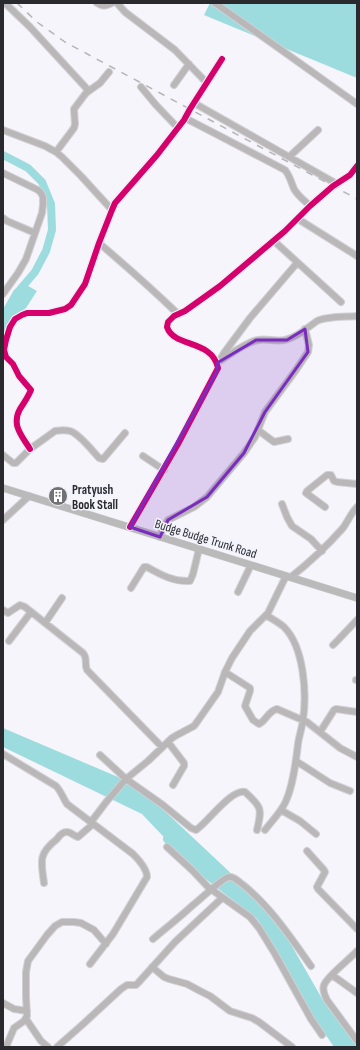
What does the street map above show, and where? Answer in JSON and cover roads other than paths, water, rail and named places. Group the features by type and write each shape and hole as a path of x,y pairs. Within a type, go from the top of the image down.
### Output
{"main road":[{"name":"Budge Budge Trunk Road","path":"3,488 357,598"}],"street":[{"path":"5,3 30,26 88,90"},
{"path":"97,3 103,6 112,3"},
{"path":"117,3 125,12 175,50 206,82"},
{"path":"215,3 357,104"},
{"path":"30,449 19,432 16,425 16,418 31,390 19,376 13,364 6,357 4,350 10,327 15,319 27,313 49,313 68,308 71,305 85,284 99,243 116,203 148,167 178,128 222,59"},
{"path":"174,85 189,64"},
{"path":"56,152 74,128 74,109 81,98 88,90 100,83 109,72"},
{"path":"141,87 178,128"},
{"path":"194,103 337,184"},
{"path":"185,118 285,170 289,175 297,194 310,206"},
{"path":"3,130 44,146 62,156 112,210"},
{"path":"289,157 318,130"},
{"path":"218,362 204,349 175,337 168,330 167,324 178,314 220,286 274,241 310,206 350,175 357,166"},
{"path":"3,173 38,190 43,197 44,205 26,259 3,294"},
{"path":"350,175 357,178"},
{"path":"3,218 35,233"},
{"path":"298,218 357,256"},
{"path":"274,241 341,302"},
{"path":"99,243 142,280 178,314"},
{"path":"130,527 164,470 217,371 218,362 250,318 297,263"},
{"path":"218,362 256,340 287,340 318,320 325,318 357,316"},
{"path":"160,537 168,520 194,507 207,497 244,453 253,440 265,412 308,352 309,344 305,329"},
{"path":"3,455 13,463 16,463 30,449 55,431 68,430 74,432 99,458 104,459 125,433"},
{"path":"258,430 274,442 288,439"},
{"path":"143,456 164,470"},
{"path":"325,508 306,494 307,491 327,475 331,475 334,481 337,482 357,484"},
{"path":"3,520 29,496"},
{"path":"282,504 292,526 311,539 322,551"},
{"path":"44,883 41,861 47,848 64,832 68,832 78,837 92,823 110,797 125,780 168,742 177,735 194,726 218,692 232,658 250,631 269,611 289,577 322,551 347,523 352,513 357,508"},
{"path":"131,588 144,567 147,567 169,579 190,581 199,549"},
{"path":"238,592 250,565"},
{"path":"45,623 62,598"},
{"path":"3,610 8,613 20,605 25,607 85,656 87,670 162,748"},
{"path":"9,641 31,612"},
{"path":"266,615 287,631 299,655 303,670 304,703 303,720 289,793 284,805 266,830"},
{"path":"332,644 338,640 357,620"},
{"path":"225,672 250,688 245,706 253,720 259,724 263,722 271,712 277,709 307,722 340,748 357,757"},
{"path":"320,732 334,710 357,712"},
{"path":"168,742 184,763 184,766 173,785"},
{"path":"3,754 56,786 67,804 133,854 148,874 125,915 106,944 90,964"},
{"path":"100,756 125,780 162,805 191,828 196,830 201,827 222,804 237,793 245,792 260,808 261,812 257,830"},
{"path":"296,761 330,783 350,791"},
{"path":"280,810 300,821 316,834"},
{"path":"166,847 222,898 250,917 259,928 275,954 311,1019 322,1035"},
{"path":"307,851 325,872 318,889 357,928"},
{"path":"153,939 212,889 228,878 232,877 250,891 264,905 311,966"},
{"path":"57,1047 121,989 127,986 136,985 175,942 222,898"},
{"path":"6,1047 14,1028 26,1018 26,972 28,961 55,926 62,922 81,923 94,930 106,944"},
{"path":"357,951 332,975 324,985 325,996 357,1041"},
{"path":"152,967 164,977 187,984 210,996 230,1011 256,1020 292,1047"},
{"path":"332,975 357,993"},
{"path":"3,1003 14,1009 27,1011"},
{"path":"26,1018 41,1041 48,1047"}],"water":[{"path":"210,3 357,3 357,78 204,15"},
{"path":"23,285 37,291 26,308 14,317 3,335 3,309 14,290"},
{"path":"3,728 125,780 155,802 274,915 324,1002 357,1047 334,1047 304,1003 257,919 198,873 142,814 3,747"}],"waterway":[{"path":"3,155 28,168 42,182 51,204 52,230 46,251 35,272 17,293"},
{"path":"167,839 184,861"}],"railway":[{"path":"17,3 37,22 65,42 357,199"}],"place":[{"name":"Pratyush Book Stall","path":"58,496"}]}
